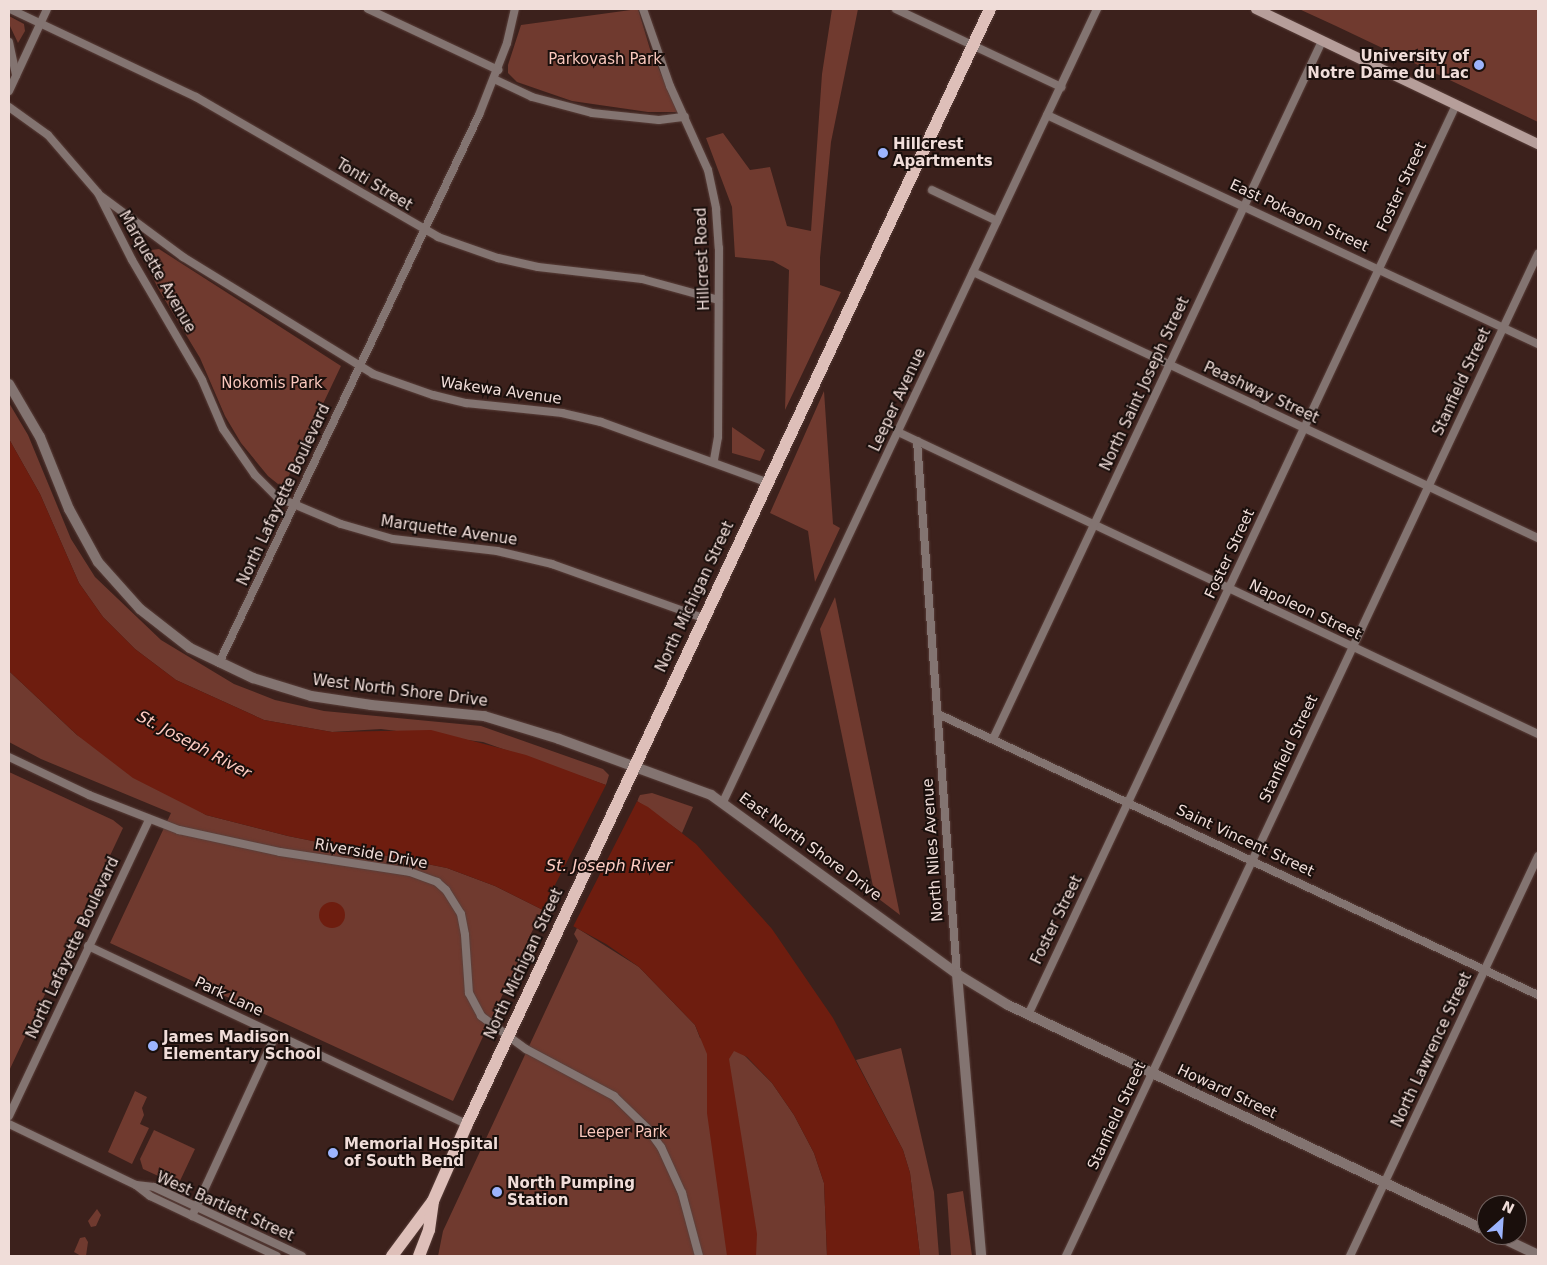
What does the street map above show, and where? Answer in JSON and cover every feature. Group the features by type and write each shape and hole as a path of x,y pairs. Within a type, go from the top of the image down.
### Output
{"main road":[{"name":"North Michigan Street","path":"392,1256 433,1201 467,1124 766,482 990,9"},
{"path":"1256,9 1538,144"},
{"name":"North Michigan Street","path":"419,1256 429,1230 433,1201"}],"street":[{"path":"10,9 40,24"},
{"path":"9,91 47,9"},
{"path":"368,9 498,70"},
{"name":"North Lafayette Boulevard","path":"219,663 494,79 515,9"},
{"name":"Hillcrest Road","path":"643,9 667,78 708,170 716,209 718,437 714,460"},
{"path":"896,9 1061,87"},
{"name":"Leeper Avenue","path":"723,802 1097,9"},
{"name":"Tonti Street","path":"40,24 196,98 424,230 498,258 538,267 642,279 718,300"},
{"name":"North Saint Joseph Street","path":"993,739 1243,205 1322,41"},
{"path":"9,42 16,74"},
{"path":"494,79 532,97 592,113 659,120 685,117"},
{"name":"Foster Street","path":"1028,1015 1456,105"},
{"name":"Marquette Avenue","path":"9,107 48,136 98,193 132,260 195,366 238,454 277,496 294,506 341,524 393,539 497,551 552,564 703,618"},
{"name":"East Pokagon Street","path":"1047,115 1379,268 1538,344"},
{"path":"932,190 997,221"},
{"name":"Wakewa Avenue","path":"98,193 183,257 360,367 400,384 458,401 601,422 714,460 766,482"},
{"name":"Stanfield Street","path":"1066,1256 1538,254"},
{"name":"Peashway Street","path":"973,272 1538,538"},
{"name":"West North Shore Drive","path":"9,384 40,437 69,509 98,562 120,590 165,632 219,663 286,689 339,701 484,716 634,766"},
{"name":"Napoleon Street","path":"898,432 1538,734"},
{"name":"North Niles Avenue","path":"917,441 958,974 984,1255"},
{"name":"Saint Vincent Street","path":"938,714 1538,995"},
{"name":"Riverside Drive","path":"9,757 149,820 219,840 410,872 437,882 446,890 460,914 466,935 467,983 473,1005 481,1016 508,1036 614,1096 647,1128 660,1146 682,1194 699,1256"},
{"name":"East North Shore Drive","path":"634,766 723,802 958,974"},
{"name":"North Lafayette Boulevard","path":"9,1116 149,820"},
{"name":"North Lawrence Street","path":"1350,1256 1538,856"},
{"name":"Park Lane","path":"88,946 467,1124"},
{"name":"Howard Street","path":"958,974 1028,1015 1477,1226"},
{"path":"192,1216 276,1034"},
{"name":"West Bartlett Street","path":"9,1124 136,1185 150,1196 277,1256"},
{"name":"West Bartlett Street","path":"136,1185 154,1187 302,1256"},
{"path":"1517,1245 1538,1255"}],"green space":[{"name":"Parkovash Park","path":"638,9 650,49 678,112 648,112 572,101 517,82 508,73 508,65 521,25"},
{"path":"832,9 858,9 831,142 820,258 820,285 841,292 785,410 789,270 773,261 735,257 732,207 706,138 723,133 750,170 770,167 787,226 811,231 822,74"},
{"name":"University of Notre Dame du Lac","path":"1299,9 1538,9 1538,122 1336,26"},
{"path":"9,16 24,24 25,31 18,43 9,24"},
{"name":"Nokomis Park","path":"159,249 341,366 283,488 268,476 241,443 225,416 200,358 159,290 144,260 151,250"},
{"path":"824,391 833,524 840,528 815,582 808,531 770,513"},
{"path":"9,403 28,435 71,539 95,577 161,640 234,684 275,700 324,711 481,726 603,769 609,775 606,785 483,742 381,729 332,732 264,720 176,680 135,649 103,617 79,583 40,494 9,439"},
{"path":"732,427 765,450 760,461 732,453"},
{"path":"835,597 900,915 875,896 820,629"},
{"path":"9,671 77,735 206,815 288,836 447,868 495,886 547,912 543,920 536,923 453,1101 110,943 171,813 41,759 9,742"},
{"path":"9,772 113,820 123,828 9,1071"},
{"path":"652,793 693,807 682,833 637,801 640,795"},
{"name":"Leeper Park","path":"577,928 639,967 695,1025 700,1038 740,1051 772,1083 794,1115 814,1153 824,1183 827,1256 438,1256 443,1231 578,941 574,934"},
{"path":"901,1048 934,1192 939,1256 920,1256 910,1173 903,1150 856,1060"},
{"path":"135,1091 147,1097 142,1108 144,1115 140,1124 149,1128 132,1164 108,1152"},
{"path":"154,1130 195,1149 178,1185 143,1169 140,1159"},
{"path":"963,1191 972,1256 951,1256 947,1194"},
{"path":"97,1209 101,1215 96,1226 91,1227 88,1221"},
{"path":"85,1237 88,1242 86,1256 81,1256 74,1252 80,1238"}],"water":[{"name":"St. Joseph River","path":"9,439 40,494 79,583 103,617 135,649 176,680 264,720 332,732 431,730 526,755 606,785 648,807 696,844 772,929 833,1018 903,1150 910,1173 920,1256 827,1256 824,1183 814,1153 794,1115 772,1083 747,1057 734,1051 729,1059 757,1234 756,1256 727,1256 707,1113 707,1054 695,1025 639,967 606,944 547,912 495,886 447,868 288,836 206,815 133,778 77,735 9,671"},
{"path":"332,902 341,906 345,915 341,924 332,928 323,924 319,915 323,906"}],"pier":[{"path":"607,783 638,799 572,929 541,913"}],"place":[{"name":"University of Notre Dame du Lac","path":"1479,65"},
{"name":"Hillcrest Apartments","path":"883,153"},
{"name":"James Madison Elementary School","path":"153,1046"},
{"name":"Memorial Hospital of South Bend","path":"333,1153"},
{"name":"North Pumping Station","path":"497,1192"}]}
